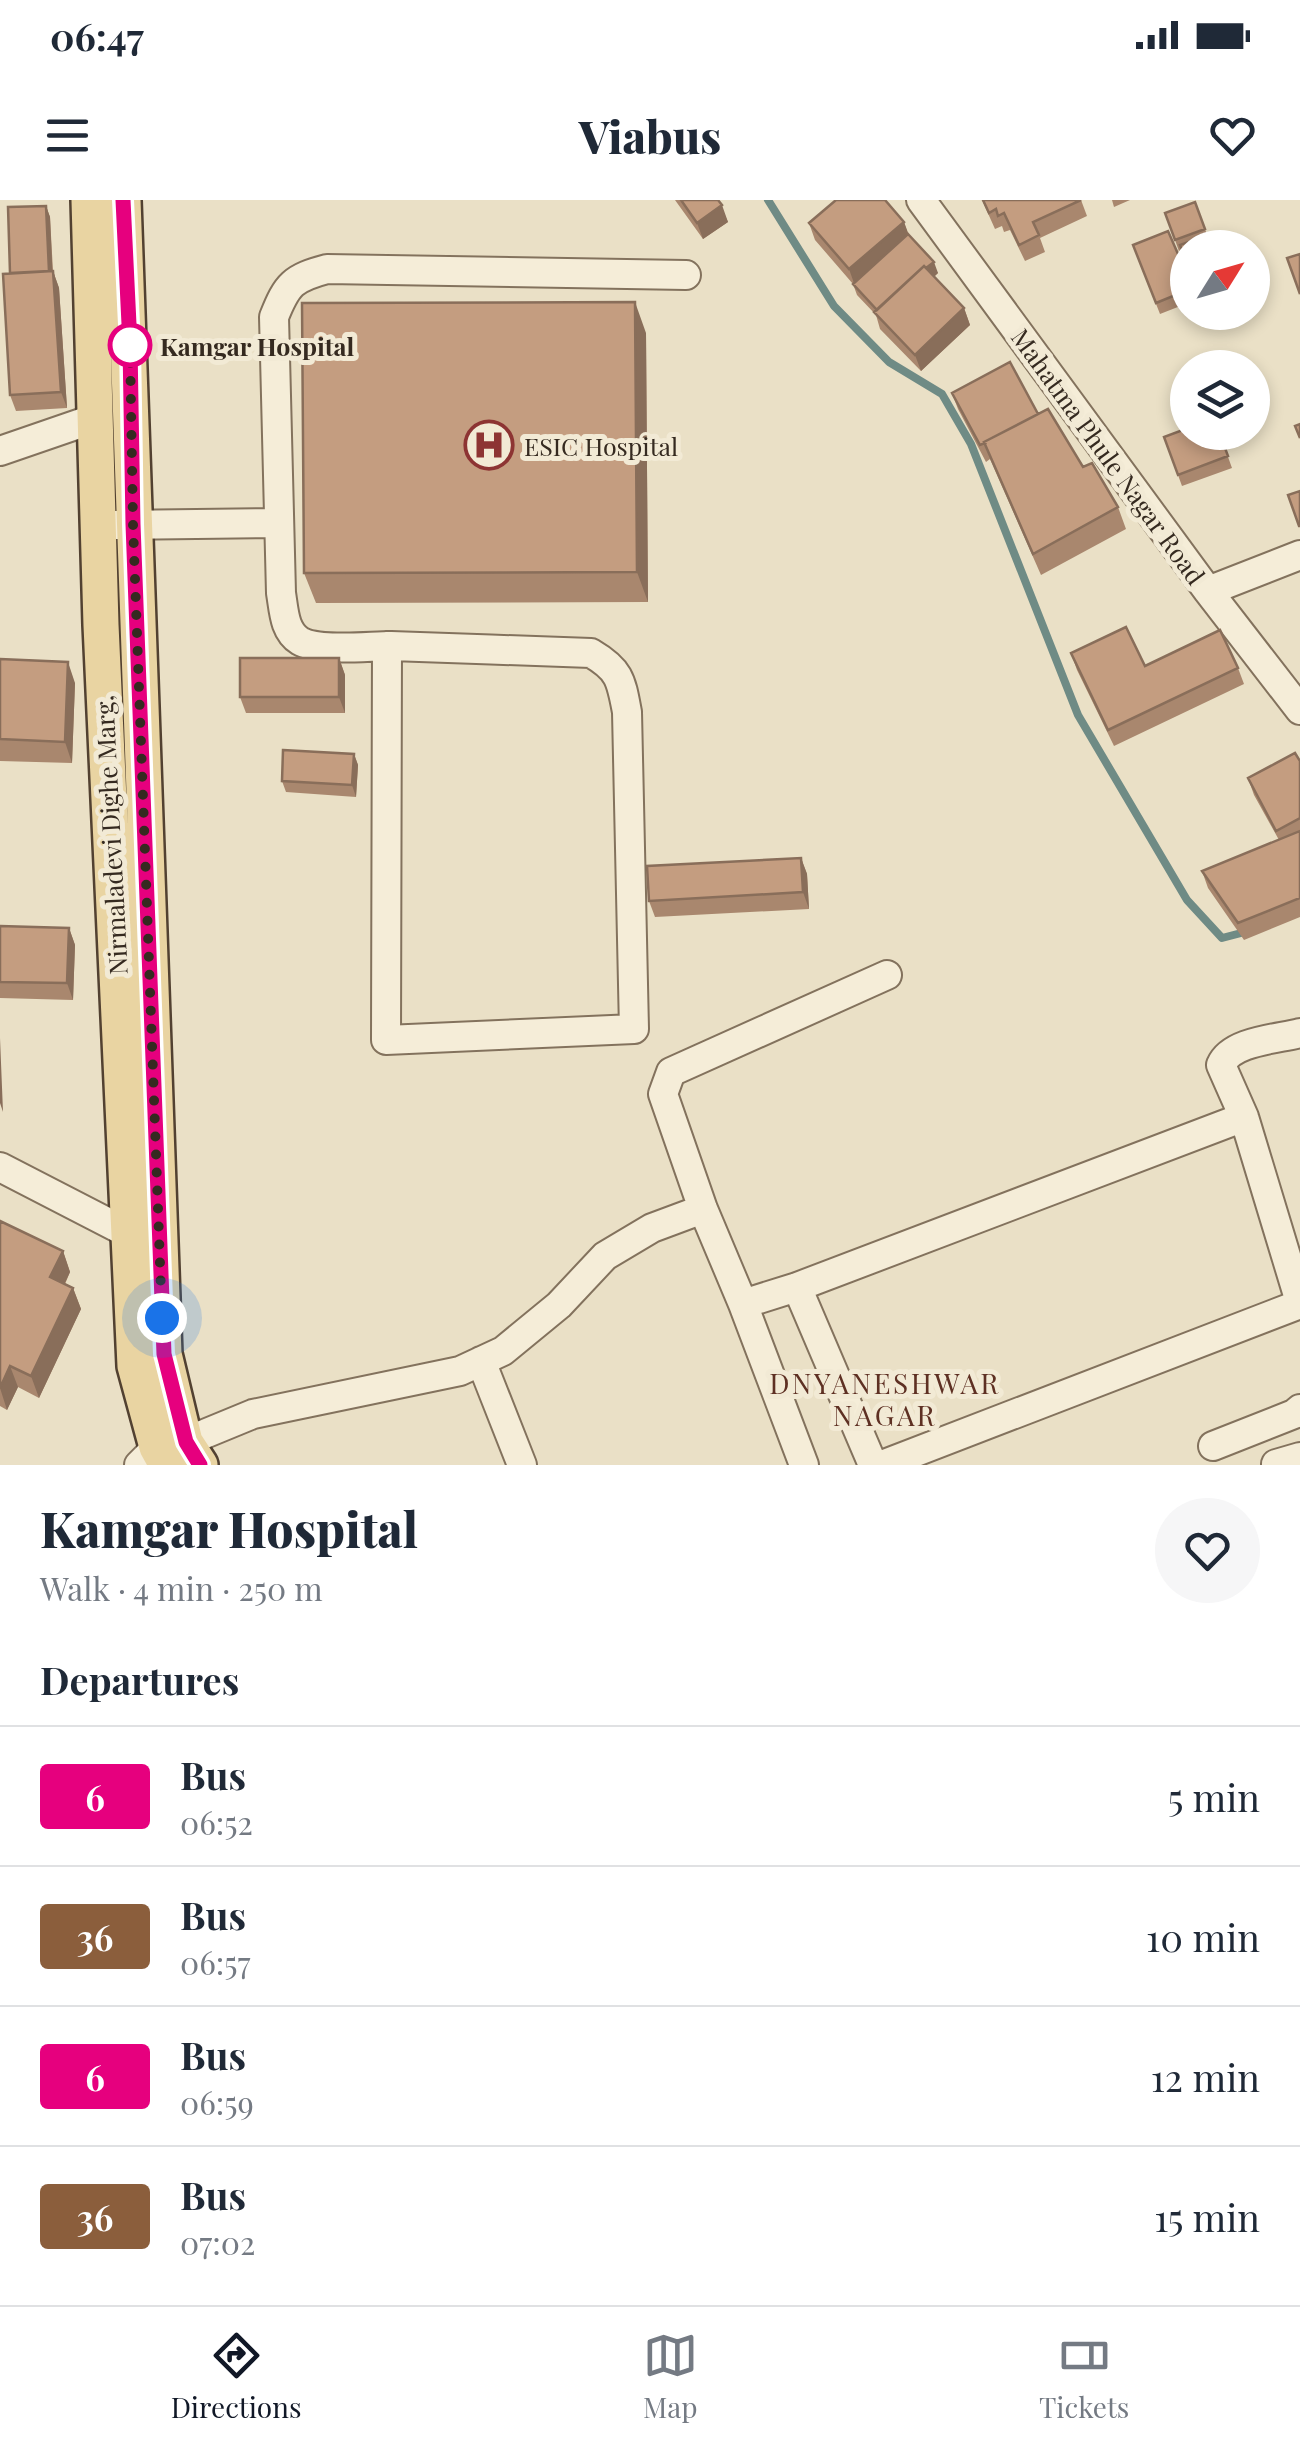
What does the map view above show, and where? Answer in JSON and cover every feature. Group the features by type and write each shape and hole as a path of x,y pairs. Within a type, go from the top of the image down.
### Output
{"main road":[{"name":"Nirmaladevi Dighe Marg,","path":"90,200 97,526 135,1366 170,1457"},
{"name":"Nirmaladevi Dighe Marg,","path":"123,200 170,1457"}],"street":[{"name":"Mahatma Phule Nagar Road","path":"921,200 1300,710"},
{"path":"388,646 386,1040 634,1029 627,712 622,683 612,666 591,653 388,646 306,644 291,634 284,617 282,593 274,317 284,290 302,276 327,269 686,276"},
{"path":"0,451 94,418"},
{"path":"97,526 279,522"},
{"path":"1208,591 1300,555"},
{"path":"804,1465 703,1209 663,1094 671,1072 887,975"},
{"path":"882,1465 1300,1303 1244,1116 1221,1065 1224,1057 1238,1049 1300,1033"},
{"path":"743,1304 797,1287 1244,1116"},
{"path":"0,1168 128,1233"},
{"path":"170,1457 253,1414 460,1372 502,1351 559,1304 605,1256 652,1228 703,1209"},
{"path":"797,1287 873,1465"},
{"path":"481,1361 522,1465"},
{"path":"1213,1446 1300,1409"},
{"path":"1276,1464 1300,1457"}],"building":[{"path":"681,200 718,200 722,205 697,223"},
{"path":"836,200 885,200 904,222 849,269 809,223"},
{"path":"983,200 1081,200 1033,222 1039,235 1019,245 1004,213 998,216 996,209 989,213"},
{"path":"1195,202 1205,229 1171,230 1165,213"},
{"path":"46,206 49,271 10,273 8,207"},
{"path":"1168,231 1170,297 1156,303 1133,245"},
{"path":"908,234 934,262 924,266 877,310 853,284"},
{"path":"1300,254 1300,294 1287,258"},
{"path":"924,266 964,308 915,355 874,312"},
{"path":"53,271 61,392 10,395 3,274"},
{"name":"ESIC Hospital","path":"635,302 637,572 304,573 302,303"},
{"path":"1010,362 1038,414 980,445 952,393"},
{"path":"1048,409 1083,467 1092,463 1118,507 1033,554 984,442"},
{"path":"1170,435 1170,450 1226,450 1228,456 1178,475 1164,437"},
{"path":"1300,491 1300,526 1299,526 1288,495"},
{"path":"1126,627 1145,666 1220,630 1238,668 1108,730 1071,653"},
{"path":"240,658 339,658 339,697 240,697"},
{"path":"0,659 68,662 65,742 0,739"},
{"path":"283,750 354,754 352,785 282,781"},
{"path":"1295,753 1300,761 1300,818 1276,831 1248,778"},
{"path":"1300,831 1300,898 1238,923 1202,871"},
{"path":"801,858 803,892 649,901 647,866"},
{"path":"0,926 69,928 67,983 0,982"},
{"path":"0,1221 63,1251 50,1277 73,1288 31,1376 10,1366 0,1388"}],"waterway":[{"path":"768,200 834,306 889,362 942,394 971,444 1078,715 1187,900 1222,938 1245,932"}],"bus line":[{"name":"6","path":"123,200 164,1354 186,1442 200,1465"}],"place":[{"name":"Kamgar Hospital","path":"130,345"},
{"name":"ESIC Hospital","path":"489,445"}],"district":[{"name":"DNYANESHWAR NAGAR","path":"885,1398"}],"route":[{"path":"130,345 162,1318"}]}
